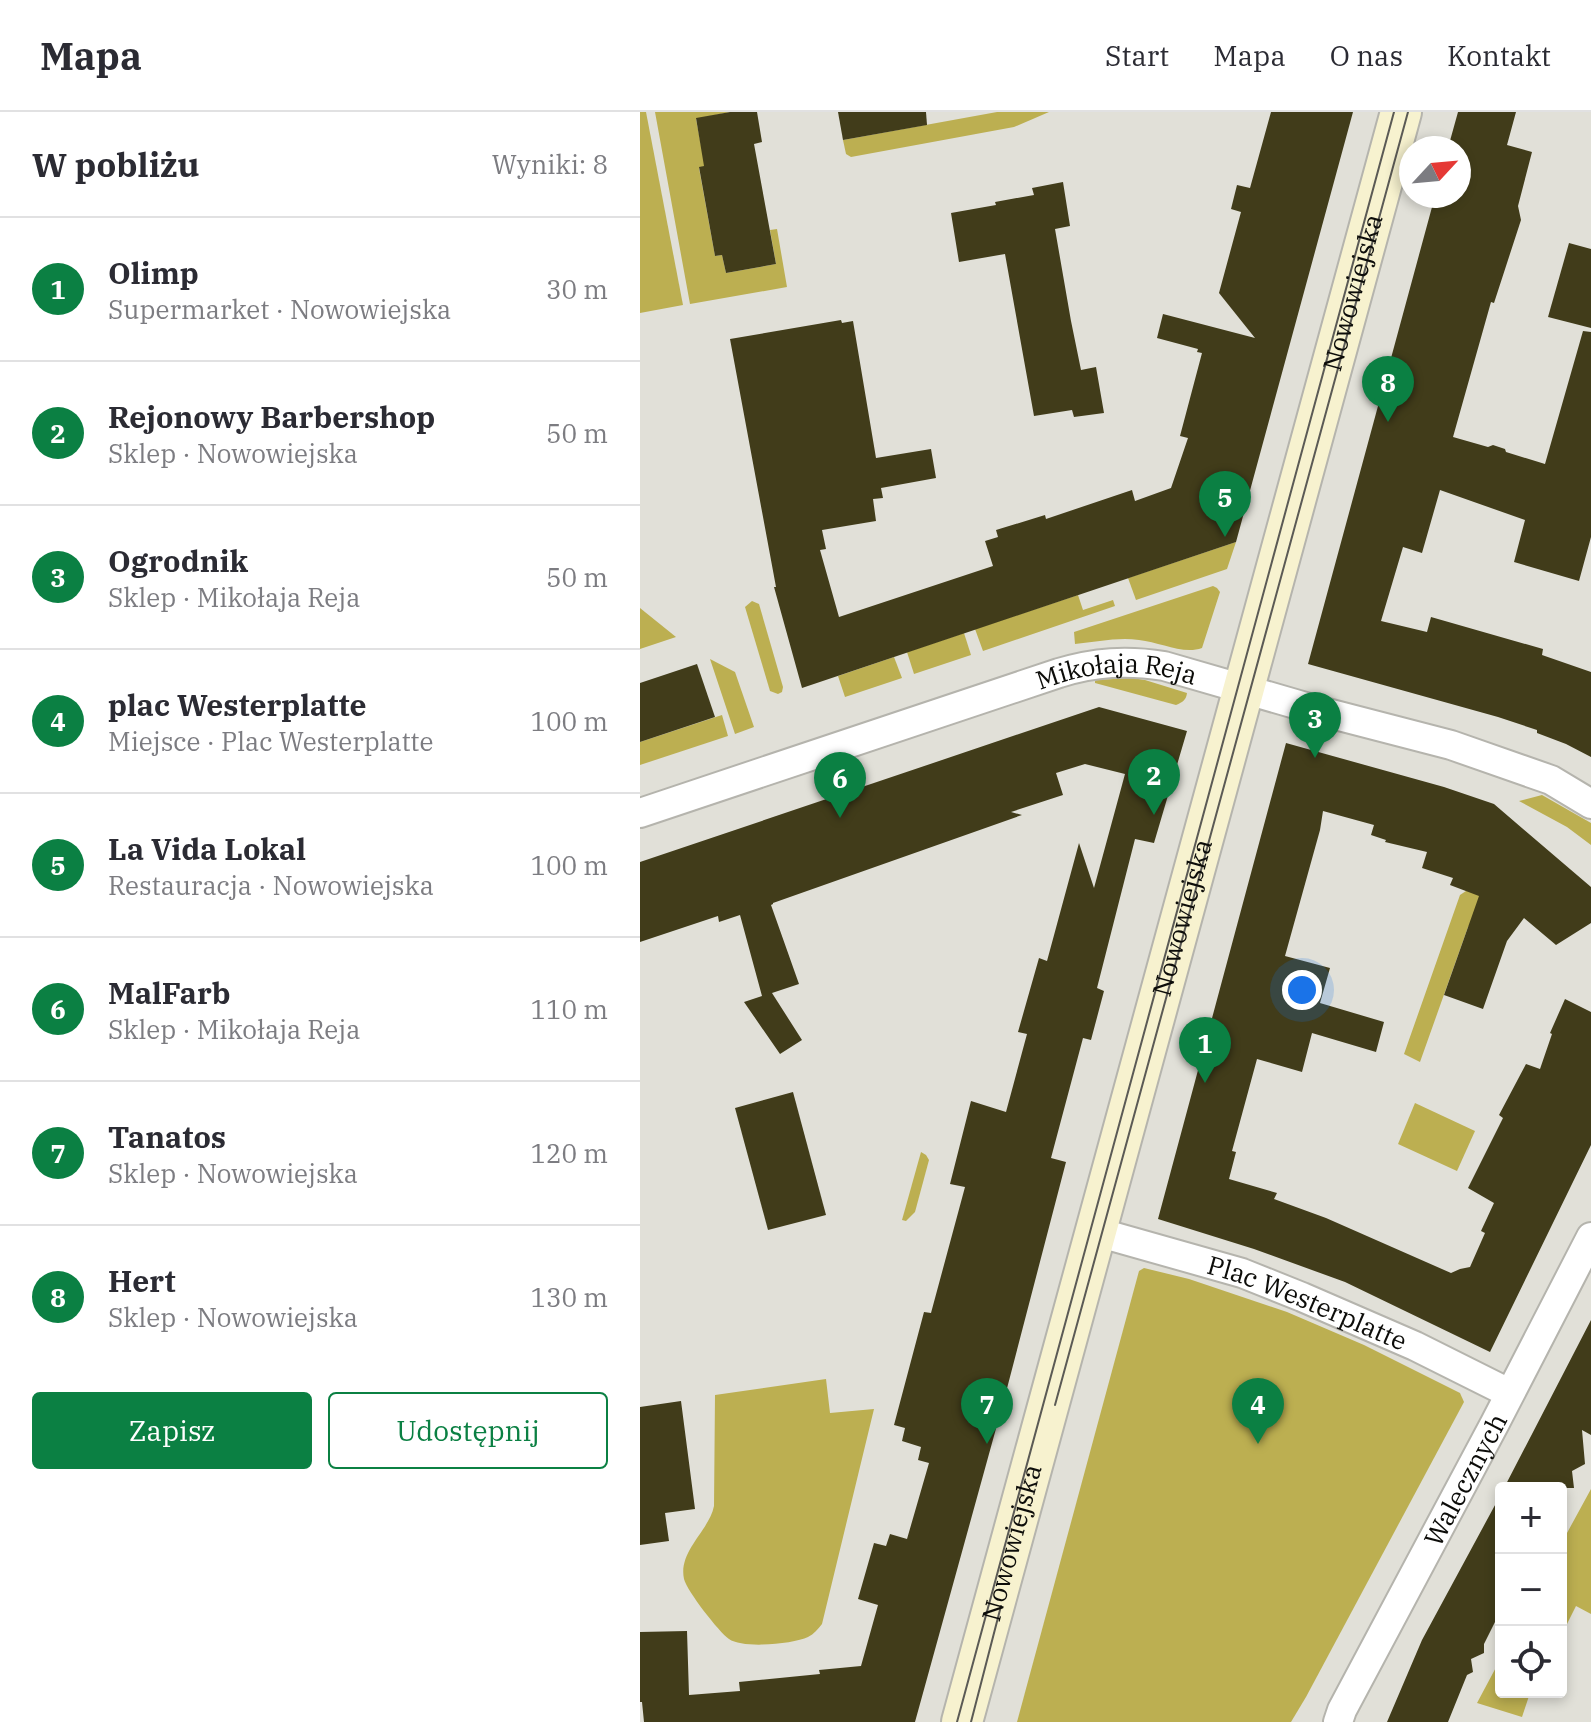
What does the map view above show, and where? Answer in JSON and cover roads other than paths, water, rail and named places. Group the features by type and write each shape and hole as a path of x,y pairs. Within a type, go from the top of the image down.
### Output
{"street":[{"name":"Nowowiejska","path":"962,1722 1401,112"},
{"name":"Mikołaja Reja","path":"640,813 1080,666 1111,662 1164,666 1465,750 1551,780 1591,804"},
{"name":"Plac Westerplatte","path":"1097,1232 1242,1273 1415,1346 1509,1393"},
{"name":"Walecznych","path":"1338,1722 1591,1237"}],"tram line":[{"path":"957,1722 1394,112"},
{"path":"1055,1405 1408,112"},
{"path":"971,1722 1001,1606"}],"place":[{"name":"Hert","path":"1388,422"},
{"name":"La Vida Lokal","path":"1225,537"},
{"name":"Ogrodnik","path":"1315,758"},
{"name":"Rejonowy Barbershop","path":"1154,815"},
{"name":"MalFarb","path":"840,818"},
{"name":"Olimp","path":"1205,1083"},
{"name":"Tanatos","path":"987,1444"},
{"name":"plac Westerplatte","path":"1258,1444"}]}
